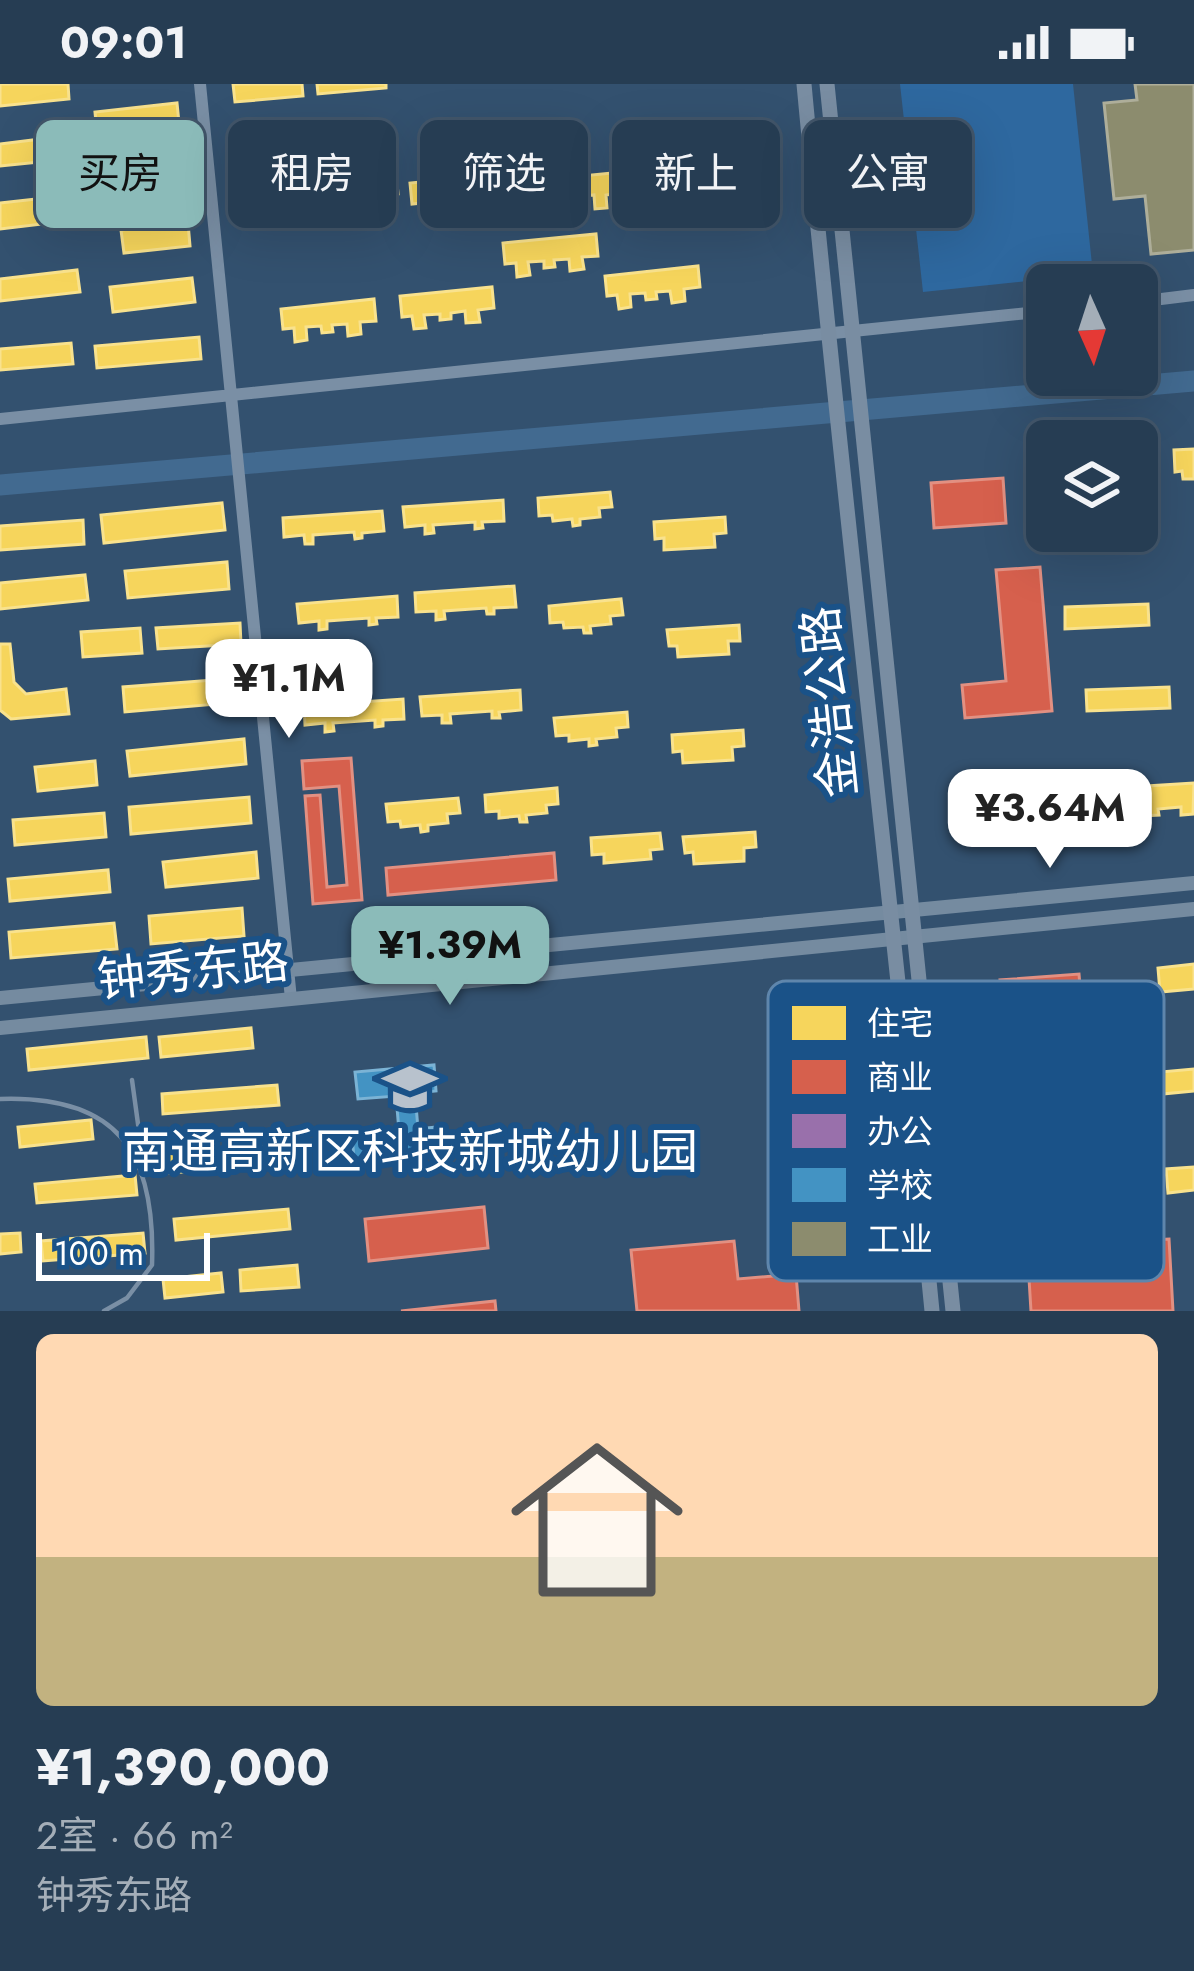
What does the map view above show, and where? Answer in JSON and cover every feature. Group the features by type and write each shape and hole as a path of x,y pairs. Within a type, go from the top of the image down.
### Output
{"main road":[{"name":"金浩公路","path":"804,84 833,399 899,981"},
{"path":"827,84 918,981"},
{"path":"910,908 1194,883"},
{"name":"钟秀东路","path":"0,998 910,908"},
{"path":"913,937 1194,909"},
{"name":"钟秀东路","path":"0,1028 913,937"},
{"name":"金浩公路","path":"929,1281 932,1311"},
{"path":"950,1281 953,1311"}],"street":[{"path":"200,84 291,999"},
{"path":"1158,299 1194,295"},
{"path":"0,419 1026,313"}],"lane":[{"path":"104,1311 127,1298 152,1265 132,1080"},
{"path":"0,1099 49,1099 97,1115 124,1136 146,1180"}],"shaded area":[{"path":"900,84 1073,84 1092,264 1026,264 1026,281 923,292 916,228 972,228 972,120 904,120"}],"building: 住宅":[{"path":"0,84 68,84 69,99 0,106"},
{"path":"233,84 302,84 303,96 235,102"},
{"path":"317,84 386,84 386,88 318,94"},
{"path":"177,103 179,120 96,120 95,112"},
{"path":"36,140 36,162 0,166 0,144"},
{"path":"612,173 607,208 595,209 594,195 588,196 588,175"},
{"path":"420,182 420,203 412,204 410,183"},
{"path":"36,199 36,225 0,229 0,203"},
{"path":"188,228 190,246 124,253 121,230"},
{"path":"596,234 598,256 582,257 584,269 570,271 569,259 554,260 555,267 544,268 544,261 528,262 530,275 517,277 516,263 505,264 503,243"},
{"path":"698,266 700,287 684,289 685,301 672,303 670,291 656,292 657,299 646,300 645,293 630,294 631,307 619,309 617,295 607,296 605,276"},
{"path":"77,270 80,292 0,301 0,279"},
{"path":"192,278 195,302 113,312 110,287"},
{"path":"492,287 494,308 478,310 480,322 466,323 465,311 451,313 451,319 424,315 426,328 414,329 412,316 402,317 400,296"},
{"path":"374,299 376,321 360,322 361,334 348,336 347,324 332,325 333,332 322,333 321,326 306,327 307,340 295,342 294,328 283,329 281,309"},
{"path":"199,337 201,359 97,368 95,346"},
{"path":"71,343 73,364 0,370 0,349"},
{"path":"1194,449 1194,479 1183,479 1182,471 1175,472 1174,450"},
{"path":"610,492 612,507 599,508 600,517 580,519 580,525 573,526 572,519 553,521 552,515 539,516 538,498"},
{"path":"503,500 504,521 482,522 483,528 475,529 475,522 433,525 434,533 425,534 425,525 405,527 403,507"},
{"path":"222,503 225,530 104,543 101,515"},
{"path":"382,511 384,531 362,533 362,538 355,539 354,532 313,535 313,544 305,544 304,535 284,537 283,518"},
{"path":"725,517 726,533 714,534 715,547 664,550 664,538 655,539 654,522"},
{"path":"83,520 84,544 0,550 0,526"},
{"path":"227,562 229,589 128,598 125,571"},
{"path":"85,575 88,600 0,609 0,583"},
{"path":"514,586 516,607 494,608 494,614 487,614 486,608 444,611 445,619 436,620 436,611 416,612 415,593"},
{"path":"397,596 398,617 376,618 377,624 369,625 369,618 327,621 327,629 319,630 319,621 299,623 297,604"},
{"path":"621,599 623,615 610,616 611,624 590,626 591,633 584,633 583,627 564,628 563,622 550,623 549,606"},
{"path":"1148,604 1149,625 1065,629 1065,607"},
{"path":"240,623 241,644 158,649 156,628"},
{"path":"739,625 740,641 728,641 729,654 678,657 677,646 669,646 667,630"},
{"path":"140,628 142,653 83,657 81,632"},
{"path":"0,644 10,644 14,682 26,694 66,689 69,714 11,719 0,710"},
{"path":"239,678 241,702 125,712 123,687"},
{"path":"1169,687 1170,708 1087,711 1086,690"},
{"path":"520,690 521,710 499,712 500,718 492,718 492,711 450,714 451,723 442,723 442,715 422,716 420,697"},
{"path":"403,699 404,719 383,720 383,726 375,727 375,720 333,723 334,731 325,732 325,723 305,725 304,706"},
{"path":"627,712 628,727 616,728 617,737 596,739 597,745 589,746 589,739 569,741 569,735 556,736 554,718"},
{"path":"743,730 744,746 732,747 733,760 683,763 682,751 673,752 672,735"},
{"path":"244,739 246,764 130,776 127,751"},
{"path":"95,761 97,785 38,791 35,767"},
{"path":"1194,783 1193,814 1181,815 1181,807 1158,809 1159,815 1124,817 1124,809 1116,810 1115,788"},
{"path":"557,788 558,804 546,805 547,813 526,815 527,822 520,822 519,816 499,818 499,811 486,812 485,795"},
{"path":"249,797 251,823 131,834 129,807"},
{"path":"458,798 460,813 447,814 448,823 428,825 428,831 421,832 420,825 401,827 400,821 388,822 386,804"},
{"path":"104,813 106,837 15,845 13,820"},
{"path":"755,832 756,847 744,848 744,861 694,864 693,852 685,853 683,837"},
{"path":"660,833 662,849 650,850 651,859 604,863 604,854 592,855 591,838"},
{"path":"256,852 258,878 166,887 163,862"},
{"path":"108,870 110,892 10,901 8,879"},
{"path":"242,908 244,936 151,944 149,916"},
{"path":"114,923 117,949 11,958 9,932"},
{"path":"1194,964 1194,989 1164,992 1158,968"},
{"path":"251,1028 253,1048 161,1057 159,1037"},
{"path":"146,1037 148,1058 29,1070 27,1049"},
{"path":"1194,1069 1194,1091 1164,1094 1164,1072"},
{"path":"277,1085 279,1105 163,1114 162,1094"},
{"path":"91,1120 93,1139 20,1147 18,1127"},
{"path":"283,1145 285,1165 170,1173 168,1153"},
{"path":"1194,1167 1194,1190 1168,1193 1166,1169"},
{"path":"135,1175 137,1195 37,1203 35,1184"},
{"path":"288,1209 290,1229 176,1240 174,1219"},
{"path":"20,1233 21,1252 0,1254 0,1234"},
{"path":"143,1233 145,1253 43,1261 41,1241"},
{"path":"297,1265 299,1287 241,1291 240,1270"},
{"path":"221,1273 223,1292 165,1298 163,1279"}],"building: 商业":[{"path":"1003,478 1006,523 934,528 931,483"},
{"path":"1040,567 1052,711 965,718 962,685 1006,681 996,570"},
{"path":"351,758 362,900 313,904 305,796 320,795 327,887 347,885 339,786 304,789 302,761"},
{"path":"1005,786 1007,808 978,811 976,788"},
{"path":"554,853 556,880 388,895 386,868"},
{"path":"1079,974 1080,981 1000,981"},
{"path":"484,1207 488,1248 369,1261 365,1219"},
{"path":"1164,1239 1169,1239 1173,1311 1031,1311 1029,1281 1164,1281"},
{"path":"734,1241 738,1279 768,1276 768,1281 797,1281 799,1311 637,1311 631,1250"},
{"path":"495,1301 496,1311 401,1311"}],"building: 学校":[{"path":"434,1065 436,1091 415,1093 418,1129 437,1127 440,1151 354,1159 352,1135 399,1131 396,1096 358,1099 355,1072"}],"building: 工业":[{"path":"1135,84 1194,84 1194,250 1151,254 1145,196 1114,199 1104,103 1137,100"}],"waterway":[{"path":"0,485 1194,381"}],"place":[{"name":"南通高新区科技新城幼儿园","path":"410,1087"}]}
